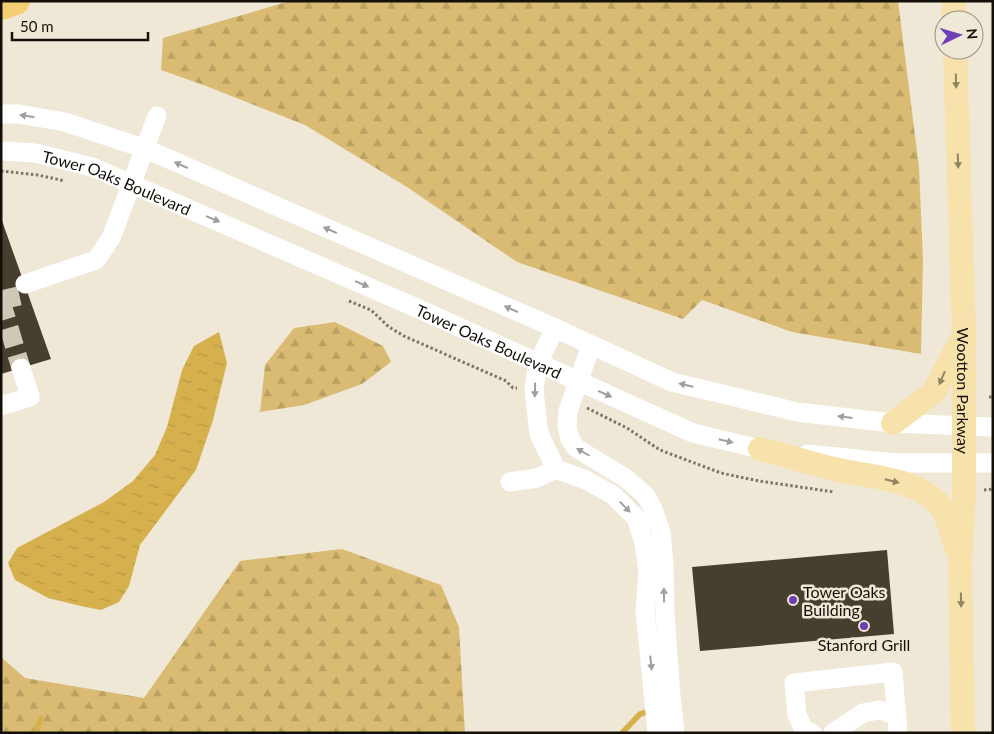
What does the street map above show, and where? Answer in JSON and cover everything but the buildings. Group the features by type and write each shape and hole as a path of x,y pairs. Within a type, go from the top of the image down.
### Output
{"highway":[{"path":"1,6 16,1"}],"main road":[{"name":"Wootton Parkway","path":"955,60 964,334 964,491 960,562 964,733"},
{"path":"893,423 931,396 940,383 964,334"},
{"path":"760,449 835,469 892,480 915,487 936,502 945,514 960,562"}],"street":[{"path":"1,114 18,114 66,122 146,149 555,328 672,382 797,412 893,423 993,426"},
{"path":"26,289 48,283 56,274 96,260 111,238 157,116"},
{"name":"Tower Oaks Boulevard","path":"1,151 35,153 92,167 420,308 578,382 693,433 760,449 897,463 993,463"},
{"path":"555,328 538,363 534,390 539,434 556,469 586,480 612,495 636,518 644,543 648,572 645,610 662,697 675,733"},
{"path":"592,345 568,411 567,426 570,439 576,448 627,479 646,496 661,532 662,697 657,733"},
{"path":"1,406 30,397 21,368"},
{"path":"510,482 538,478 556,469"},
{"path":"812,733 804,730 797,716 794,683 893,672 897,724"},
{"path":"832,733 863,712 879,710 897,724"}],"green space":[{"path":"290,1 898,1 919,167 923,260 921,354 792,332 702,300 683,319 517,262 407,187 305,125 161,70 163,38"},
{"path":"335,322 383,346 391,362 362,384 304,405 260,412 265,365 294,328"},
{"path":"342,549 441,585 459,627 465,733 1,733 1,657 25,678 144,698 240,561"}],"water":[{"path":"219,332 227,363 213,420 196,470 140,545 129,586 119,602 101,610 81,606 48,598 15,580 8,563 17,548 104,502 133,481 155,455 167,427 182,370 194,346"}],"waterway":[{"path":"622,733 640,714 647,712"},
{"path":"36,733 41,718"}],"tunnel":[{"path":"1,300 28,294"},
{"path":"1,301 21,368"}],"place":[{"name":"Tower Oaks Building","path":"793,600"},
{"name":"Stanford Grill","path":"864,626"}]}
